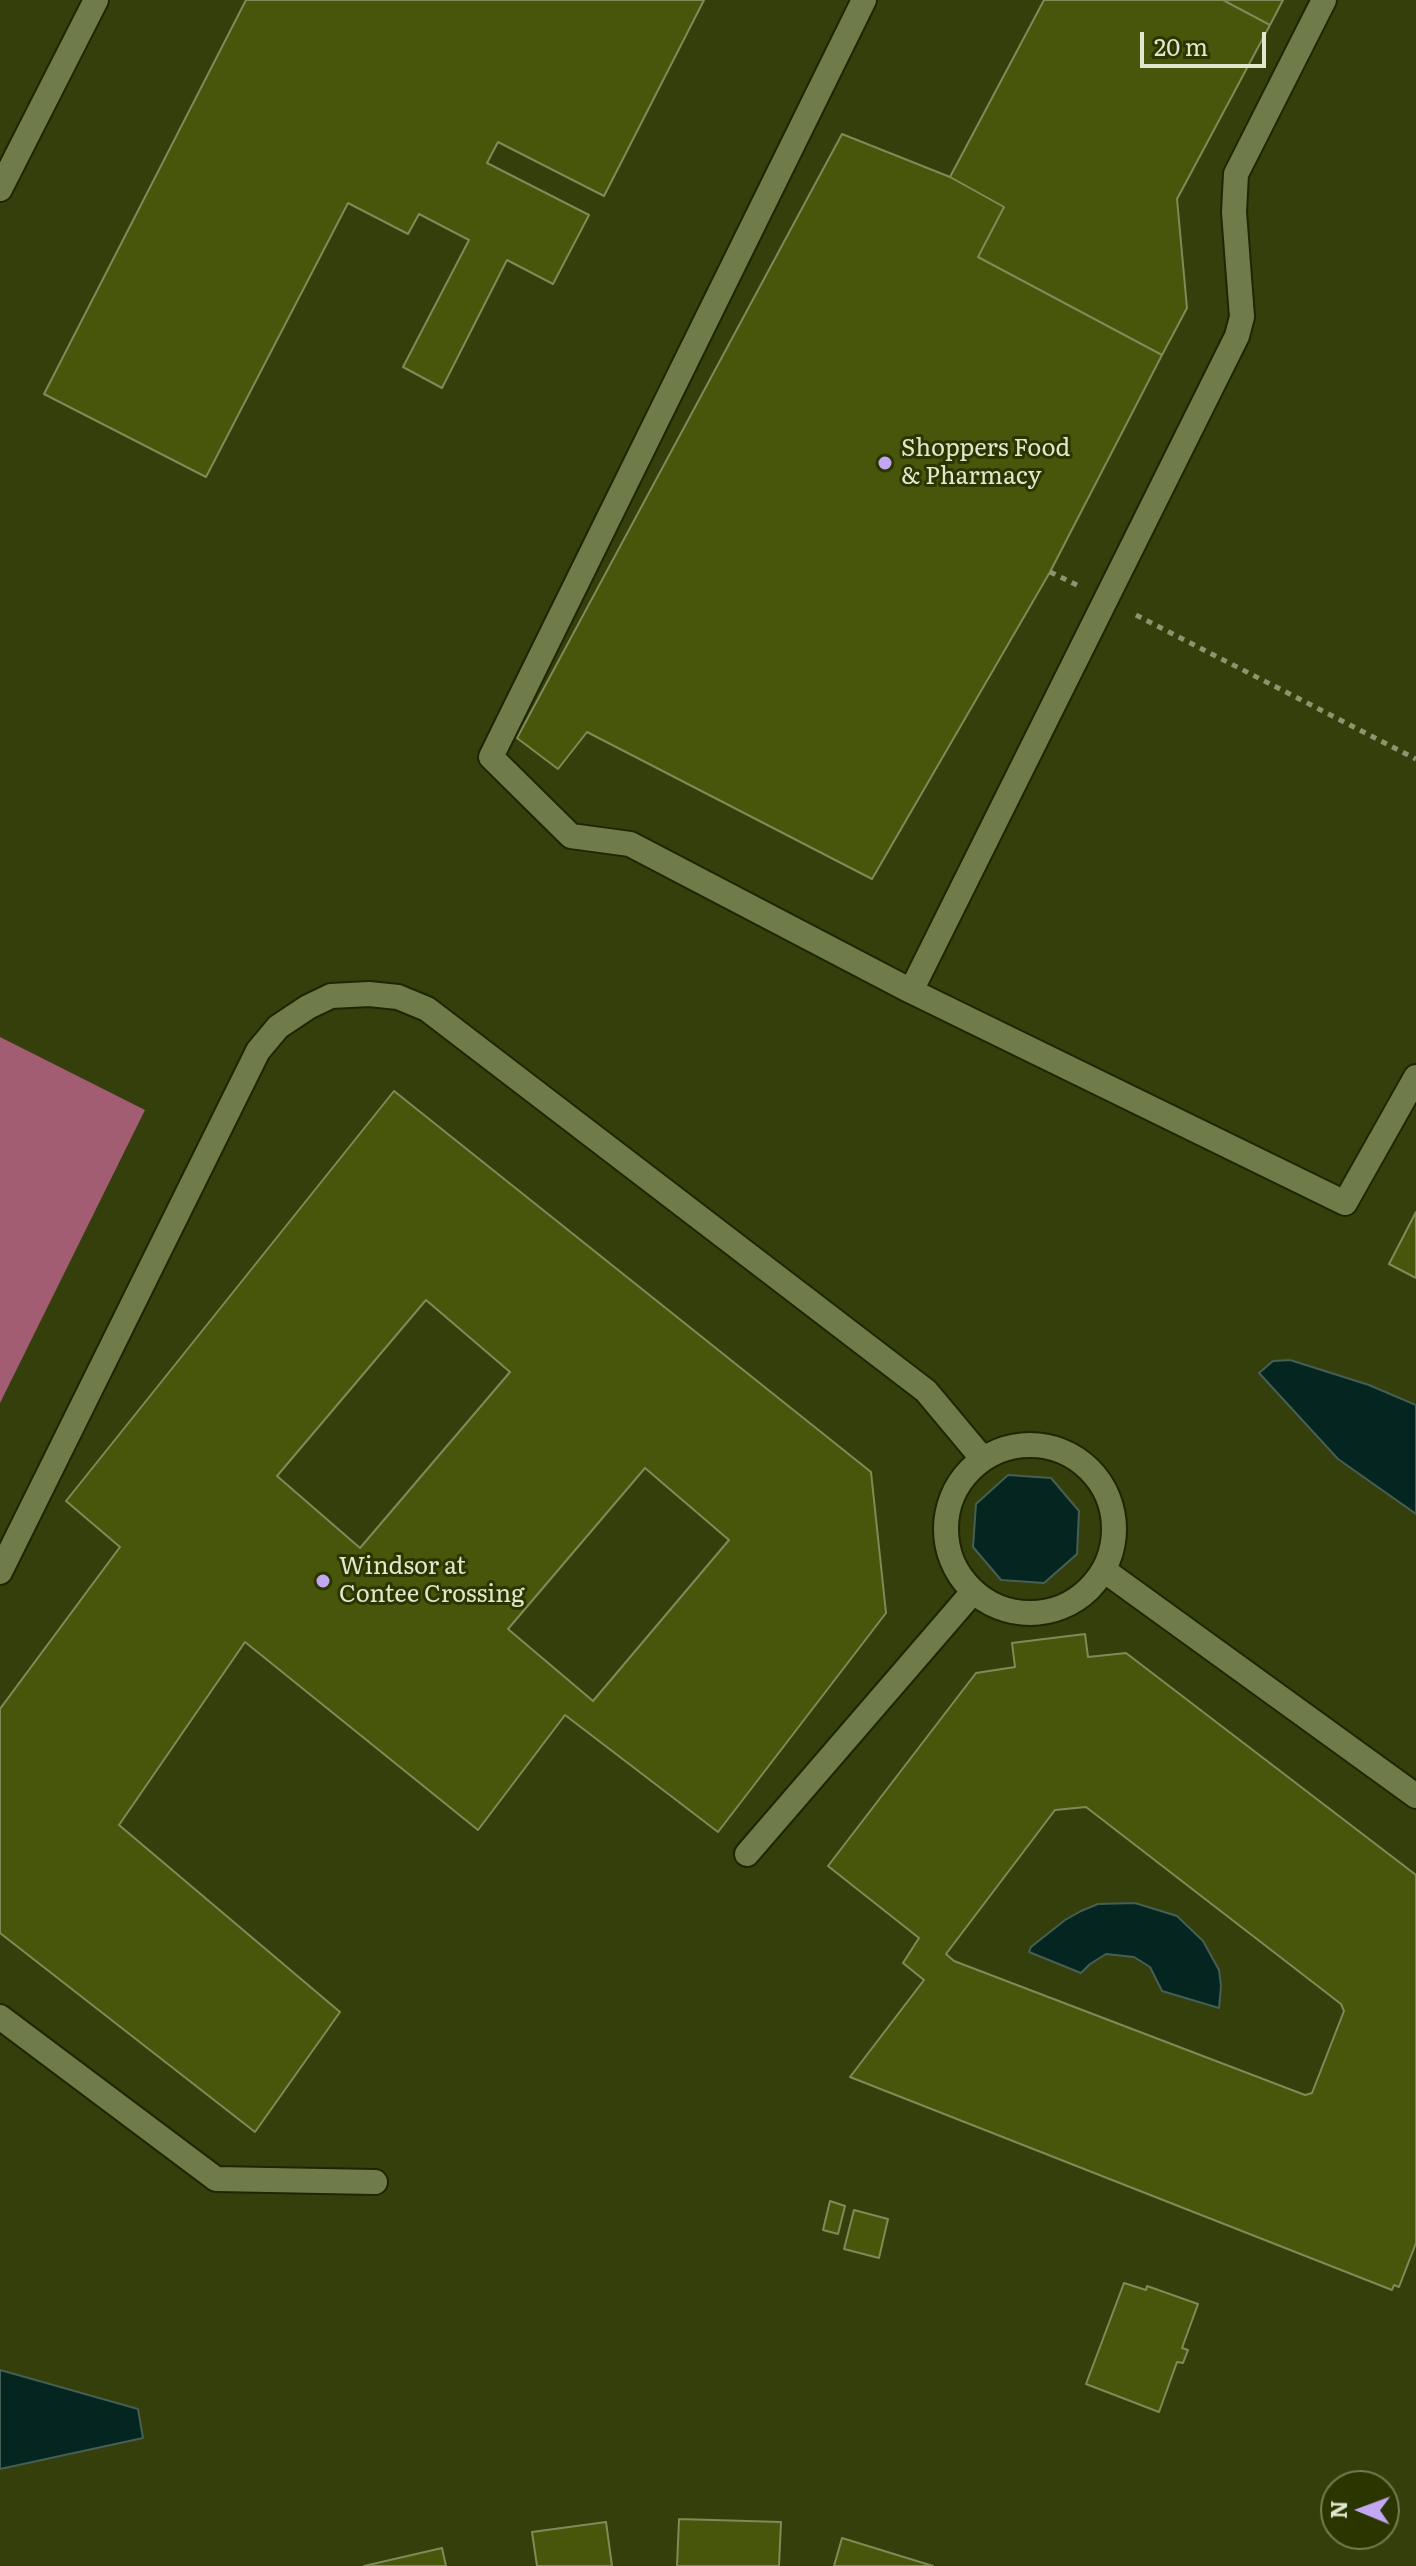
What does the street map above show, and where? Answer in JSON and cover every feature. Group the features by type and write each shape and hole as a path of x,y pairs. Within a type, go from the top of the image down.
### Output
{"street":[{"path":"0,189 96,0"},
{"path":"864,0 491,757 571,836 630,844 911,991 1345,1203 1416,1077"},
{"path":"911,991 1237,336 1242,317 1234,212 1236,174 1324,0"},
{"path":"0,1572 258,1051 278,1027 331,996 384,995 398,997 427,1009 926,1391 982,1458"},
{"path":"1026,1443 1069,1453 1103,1484 1116,1527 1105,1571 1068,1607 1018,1615 972,1593 946,1549 950,1497 982,1458 1026,1443"},
{"path":"1105,1571 1416,1796"},
{"path":"747,1854 972,1593"},
{"path":"0,2017 216,2179 375,2182"}],"path":[{"path":"1050,572 1416,759"}],"shaded area":[{"path":"0,1037 145,1110 0,1403"}],"water":[{"path":"1290,1360 1369,1385 1416,1405 1416,1514 1338,1459 1259,1373 1273,1361"},
{"path":"1008,1475 1051,1478 1079,1511 1077,1554 1044,1583 1001,1580 973,1547 976,1504"},
{"path":"1135,1903 1177,1916 1203,1941 1219,1970 1219,2008 1162,1991 1150,1967 1134,1957 1106,1954 1081,1973 1029,1952 1031,1947 1065,1920 1081,1911 1098,1904"},
{"path":"0,2370 138,2409 143,2438 0,2469"}],"building":[{"path":"246,0 704,0 604,196 498,142 487,163 589,215 553,284 507,260 442,388 403,367 469,240 419,214 408,234 348,203 206,477 44,394"},
{"path":"1044,0 1223,0 1270,25 1177,199 1187,308 1162,355 978,257 1004,207 950,177"},
{"path":"1223,0 1283,0 1270,25"},
{"name":"Shoppers Food & Pharmacy","path":"842,134 950,177 1004,207 978,257 1162,355 1050,572 872,879 587,732 558,769 517,738"},
{"name":"Windsor at Contee Crossing","path":"394,1091 871,1472 886,1613 718,1832 565,1715 478,1830 245,1642 119,1825 340,2012 255,2132 0,1933 0,1709 120,1547 66,1501","holes":["426,1300 510,1372 360,1548 277,1476","645,1468 729,1540 593,1701 508,1629"]},
{"path":"1416,1212 1416,1278 1389,1264"},
{"path":"1085,1634 1088,1657 1126,1653 1416,1875 1416,2243 1399,2287 1394,2285 1392,2290 850,2077 924,1980 903,1963 919,1938 828,1866 976,1673 1015,1667 1012,1643","holes":["1086,1807 1341,2004 1344,2011 1312,2093 1305,2095 954,1961 946,1954 1055,1810"]},
{"path":"830,2201 845,2206 838,2234 823,2230"},
{"path":"854,2210 888,2219 879,2258 844,2249"},
{"path":"1124,2283 1146,2290 1147,2286 1198,2304 1182,2348 1188,2350 1183,2363 1177,2362 1159,2412 1086,2384"},
{"path":"679,2519 781,2522 779,2566 677,2566"},
{"path":"606,2522 612,2566 537,2566 532,2532"},
{"path":"842,2538 933,2566 834,2566"},
{"path":"442,2548 446,2566 364,2566"}],"place":[{"name":"Shoppers Food & Pharmacy","path":"885,463"},
{"name":"Windsor at Contee Crossing","path":"323,1581"}]}
